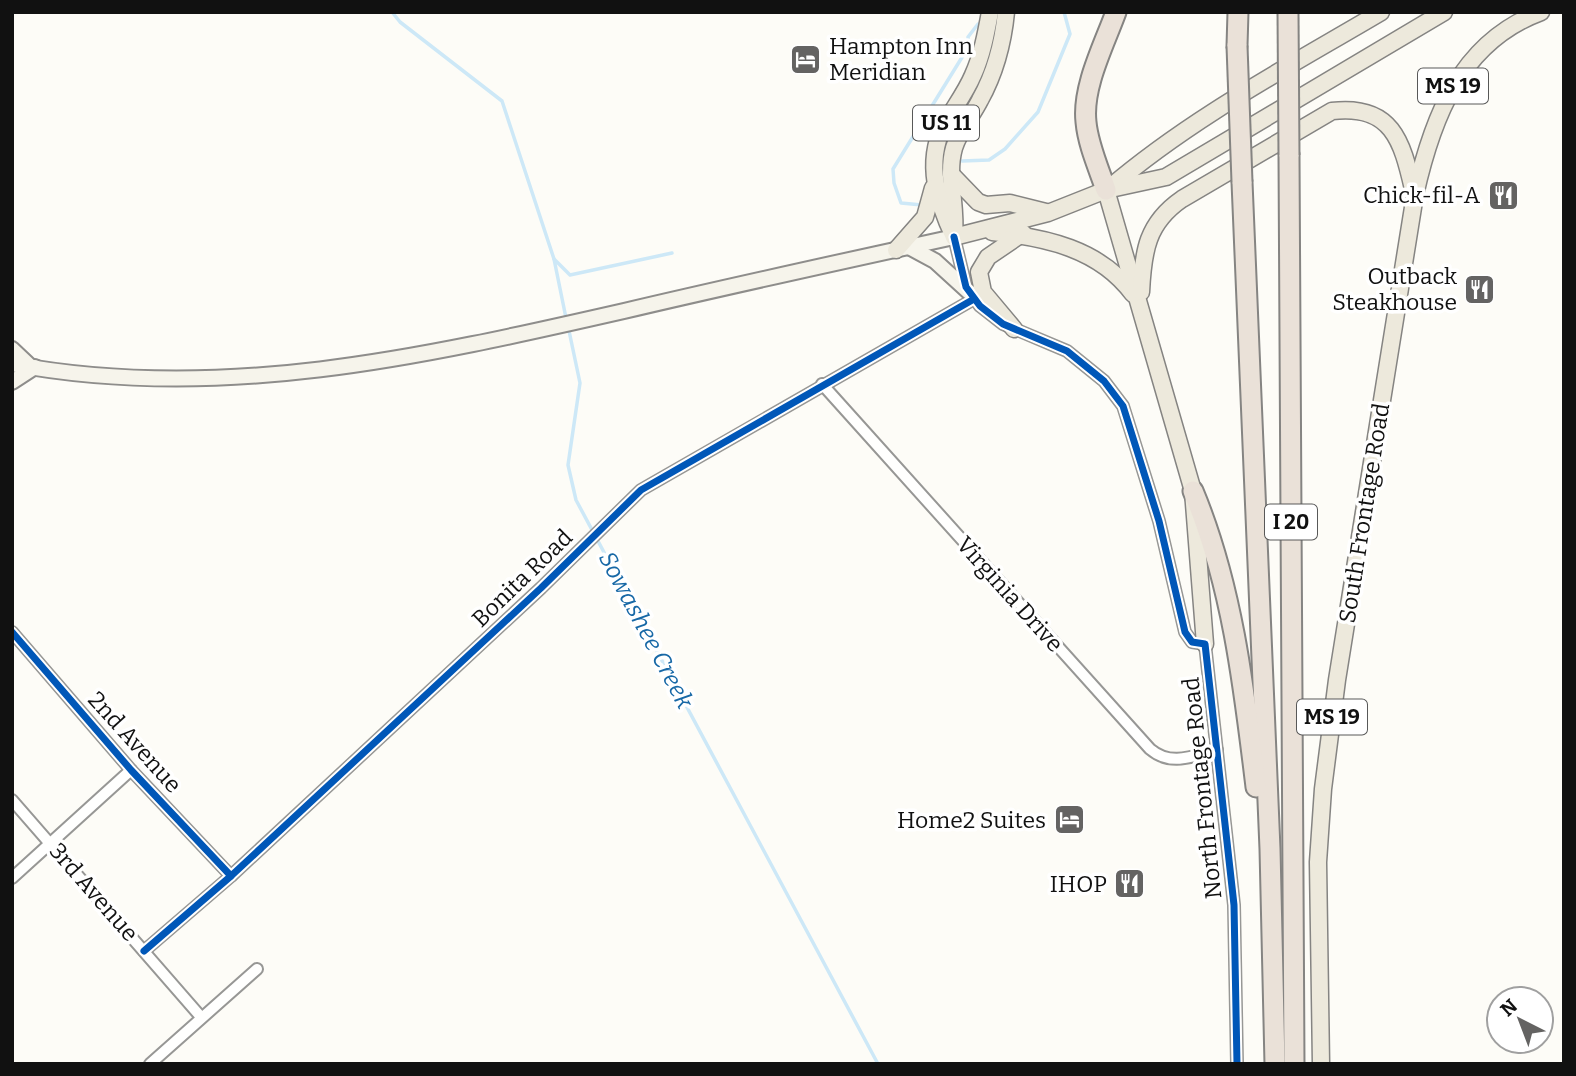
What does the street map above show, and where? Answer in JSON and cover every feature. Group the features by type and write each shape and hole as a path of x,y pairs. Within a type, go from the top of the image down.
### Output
{"highway":[{"path":"1106,190 1087,132 1085,113 1097,66 1116,12"},
{"name":"I 20","path":"1238,12 1242,182 1270,849 1275,1064"},
{"name":"I 20","path":"1288,12 1294,1064"},
{"path":"1194,491 1213,544 1229,611 1259,817 1270,849"}],"main road":[{"name":"US 11","path":"954,237 943,213 934,178 937,143 980,57 990,12"},
{"name":"US 11","path":"951,174 956,143 982,97 999,56 1006,12"},
{"path":"1106,190 1151,152 1258,84 1381,12"},
{"path":"12,364 145,378 260,377 371,365 491,341 981,231 1048,213 1106,190 1166,177 1444,12"},
{"name":"South Frontage Road","path":"1321,1064 1318,862 1323,789 1336,680 1415,195 1434,121 1459,78 1501,34 1541,12"},
{"path":"1141,304 1145,245 1160,217 1182,199 1332,111 1357,110 1384,121 1402,145 1415,195"},
{"path":"951,174 978,202 1010,204 1048,213"},
{"path":"951,174 957,209 954,237"},
{"path":"903,248 925,217 934,178"},
{"path":"1106,190 1194,491 1205,644"},
{"path":"1014,330 983,292 979,272 988,257 1065,207"},
{"path":"981,231 1040,238 1104,263 1114,270 1141,304"},
{"path":"903,248 935,261 971,295"},
{"path":"12,349 33,367"},
{"path":"12,382 33,367"}],"street":[{"path":"954,237 971,295"},
{"name":"North Frontage Road","path":"971,295 987,313 1014,330 1073,355 1104,381 1122,406 1159,521 1185,632 1192,642 1205,644 1234,905 1237,1064"},
{"name":"Bonita Road","path":"144,951 231,876 541,588 641,490 971,295"},
{"name":"Virginia Drive","path":"822,384 1150,749 1163,758 1177,760 1217,750"},
{"name":"2nd Avenue","path":"12,632 131,770 231,876"},
{"path":"12,878 131,770"},
{"name":"3rd Avenue","path":"12,800 52,842 201,1017"},
{"path":"157,1062 201,1017 257,969"}],"waterway":[{"name":"Sowashee Creek","path":"392,12 400,22 502,101 554,259 566,318"},
{"path":"962,161 989,160 1005,149 1038,112 1070,34 1064,12"},
{"path":"922,205 901,203 894,183 893,169 969,46 968,37 978,24"},
{"path":"554,259 570,275 672,253"},
{"name":"Sowashee Creek","path":"568,326 580,383 568,465 576,500 878,1064"}],"cycle path":[{"path":"954,237 966,287 980,306 1003,324 1067,351 1104,381 1123,406 1159,521 1185,632 1192,642 1205,644 1234,905 1237,1064"},
{"path":"144,951 231,876 541,588 641,490 974,299"},
{"path":"12,632 131,770 231,876"}],"place":[{"name":"Hampton Inn Meridian","path":"806,59"},
{"name":"Chick-fil-A","path":"1503,195"},
{"name":"Outback Steakhouse","path":"1480,289"},
{"name":"Home2 Suites","path":"1069,820"},
{"name":"IHOP","path":"1130,884"}]}
